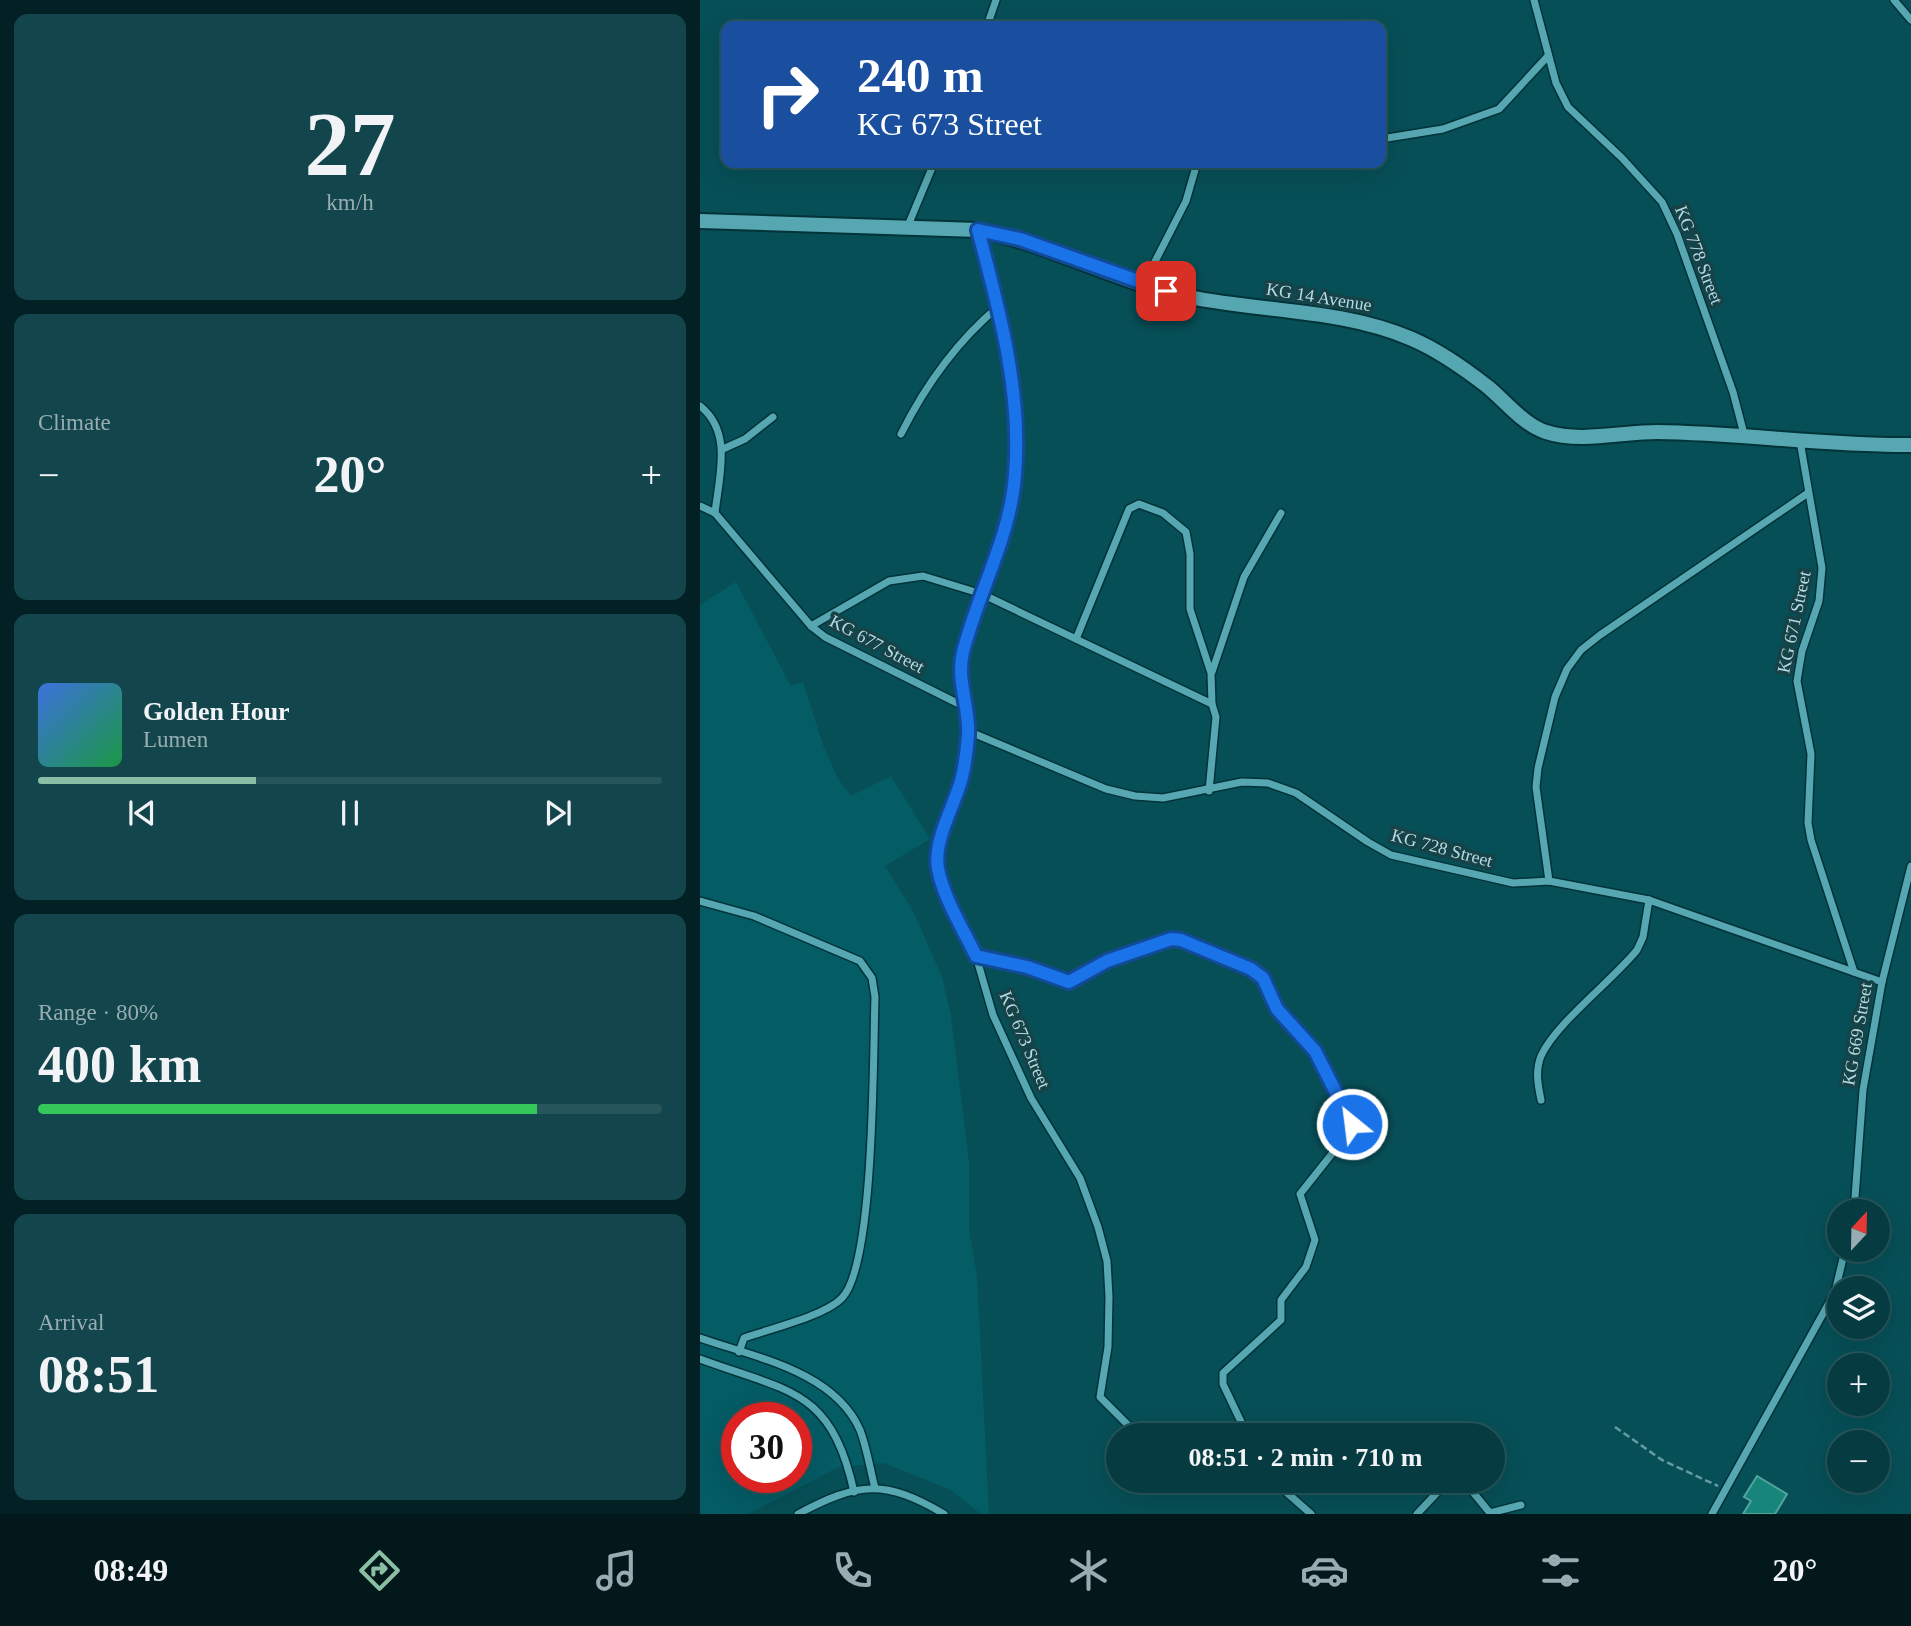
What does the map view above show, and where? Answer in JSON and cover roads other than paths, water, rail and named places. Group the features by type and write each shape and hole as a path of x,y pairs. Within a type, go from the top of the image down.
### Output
{"main road":[{"name":"KG 14 Avenue","path":"700,221 978,230 1030,242 1143,285 1188,297 1359,321 1389,329 1440,352 1528,422 1546,432 1570,436 1655,432 1744,434 1800,440 1911,445"}],"street":[{"path":"989,21 996,0"},
{"name":"KG 778 Street","path":"1534,0 1556,83 1568,107 1622,158 1662,202 1677,234 1733,393 1744,434"},
{"path":"1894,0 1911,20"},
{"path":"1386,138 1443,129 1499,110 1548,56"},
{"path":"907,229 931,168"},
{"path":"1143,285 1186,201 1196,168"},
{"name":"KG 673 Street","path":"978,230 999,306 1014,404 1015,477 1007,519 962,654 963,706 968,731 962,778 940,843 938,867 945,891 976,956 993,1015 1031,1098 1080,1178 1098,1227 1107,1261 1109,1297 1108,1347 1100,1397 1126,1423"},
{"path":"901,434 927,388 973,327 999,306"},
{"path":"700,405 716,424 723,449 715,513"},
{"path":"723,449 745,439 773,418"},
{"name":"KG 671 Street","path":"1800,440 1822,582 1802,651 1797,681 1811,754 1808,823 1811,840 1854,972"},
{"path":"1549,881 1536,786 1555,697 1567,669 1581,650 1600,635 1808,493"},
{"path":"1076,639 1129,509 1139,504 1163,513 1186,531 1190,554 1190,609 1212,673"},
{"name":"KG 677 Street","path":"700,506 715,513 811,626 846,648 963,706"},
{"path":"1209,791 1216,717 1212,704 1212,673 1244,578 1281,513"},
{"path":"811,626 889,581 923,576 982,594 1212,704"},
{"name":"KG 728 Street","path":"968,731 1106,789 1163,798 1209,791 1242,782 1268,783 1296,793 1391,855 1513,883 1549,881 1649,900 1882,982"},
{"name":"KG 669 Street","path":"1855,1199 1863,1090 1882,982 1911,866"},
{"path":"1541,1100 1536,1077 1541,1057 1552,1039 1637,950 1643,937 1649,900"},
{"path":"700,901 754,916 860,961 872,978 875,997 865,1226 854,1274 844,1297 823,1312 744,1338 740,1352"},
{"path":"976,956 1027,967 1069,982 1160,942 1181,940 1251,969 1263,978 1277,1009 1315,1051 1349,1115 1350,1131 1300,1194 1315,1240 1306,1267 1281,1300 1281,1320 1223,1373 1223,1384 1242,1423"},
{"path":"1712,1514 1727,1492 1766,1413 1835,1292 1842,1262"},
{"path":"700,1338 802,1374 825,1388 844,1407 859,1429 876,1488"},
{"path":"700,1359 792,1392 812,1404 827,1420 839,1439 854,1492"},
{"path":"798,1514 854,1492 876,1488 898,1490 944,1514"},
{"path":"1287,1493 1311,1514"},
{"path":"1417,1514 1437,1493"},
{"path":"1474,1493 1490,1513 1521,1505"}]}
